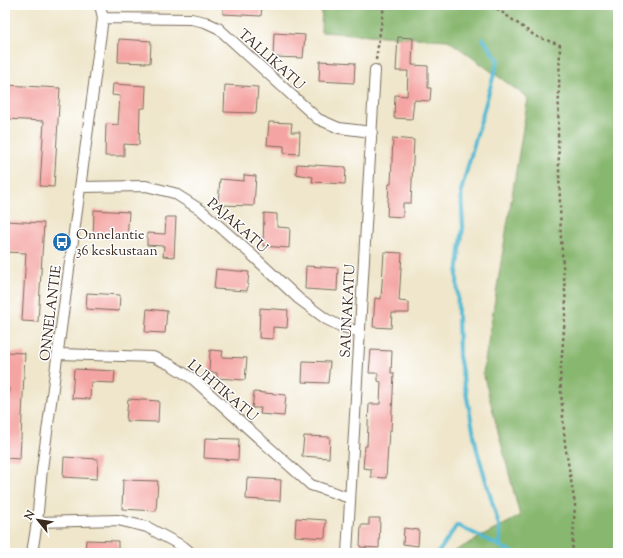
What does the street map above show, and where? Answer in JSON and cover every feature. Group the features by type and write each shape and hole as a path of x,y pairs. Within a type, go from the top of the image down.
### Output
{"street":[{"name":"ONNELANTIE","path":"32,553 38,522 42,469 59,354 103,18 100,5"},
{"name":"TALLIKATU","path":"103,18 191,19 205,22 218,28 318,119 339,128 372,132"},
{"name":"SAUNAKATU","path":"347,553 375,70"},
{"name":"PAJAKATU","path":"80,187 146,186 174,193 201,210 299,299 326,319 340,326 360,332"},
{"name":"LUHTIKATU","path":"59,354 153,357 171,365 193,379 312,485 350,498"},
{"path":"38,522 118,520 147,527 184,547 191,553"}],"path":[{"path":"375,70 384,5"},
{"path":"492,5 535,36 560,45 558,133 561,239 566,305 560,378 565,444 575,505 572,553"}],"green space":[{"path":"322,5 618,5 618,553 451,553 520,516 483,373 528,98 448,40 321,32"}],"building":[{"path":"223,5 262,5 261,16 223,14"},
{"path":"274,33 305,35 303,58 273,57"},
{"path":"398,37 413,38 412,65 428,66 428,88 431,88 430,101 414,100 412,119 394,118 395,95 407,96 408,71 396,71"},
{"path":"119,39 151,41 150,63 118,62"},
{"path":"320,61 355,63 354,83 319,81"},
{"path":"113,84 146,86 145,108 140,108 139,145 124,144 124,156 105,156 106,124 118,125 120,96 112,95"},
{"path":"5,85 60,88 54,187 40,186 44,121 5,119"},
{"path":"225,85 258,87 256,113 224,112"},
{"path":"269,122 292,123 291,132 300,132 299,154 284,153 284,146 267,145"},
{"path":"393,138 414,140 411,203 403,203 403,217 387,216 389,184 391,184"},
{"path":"297,164 346,167 345,184 312,182 313,177 296,174"},
{"path":"244,175 256,176 254,206 218,205 220,179 244,181"},
{"path":"94,210 129,212 127,239 93,237"},
{"path":"264,213 277,214 277,227 290,228 289,248 263,246"},
{"path":"166,217 176,217 174,257 163,256 164,246 147,245 147,233 165,234"},
{"path":"5,221 44,223 38,322 22,321 26,253 5,252"},
{"path":"384,252 402,253 399,301 409,302 409,313 392,313 391,328 373,327 375,298 381,299"},
{"path":"306,266 338,268 337,291 305,289"},
{"path":"216,269 249,272 247,291 214,289"},
{"path":"87,293 120,295 119,311 86,309"},
{"path":"260,308 288,310 287,328 273,327 273,339 259,338"},
{"path":"147,309 167,311 165,333 145,332"},
{"path":"210,350 223,351 222,357 247,358 245,380 217,378 217,373 209,372"},
{"path":"371,350 392,351 391,373 394,373 391,431 389,430 386,478 371,477 371,469 363,468 365,446 367,446 369,404 380,404 381,382 378,381 378,373 369,373"},
{"path":"5,352 25,353 20,459 5,458 9,388 5,387"},
{"path":"303,361 330,362 328,383 302,382"},
{"path":"74,369 115,371 114,383 91,382 90,399 72,398"},
{"path":"254,392 286,395 284,416 260,414 261,408 252,408"},
{"path":"128,399 159,401 158,422 126,421"},
{"path":"304,436 330,437 329,458 302,456"},
{"path":"205,438 239,439 238,460 204,458"},
{"path":"64,457 98,459 97,479 63,477"},
{"path":"247,478 281,480 280,501 246,499"},
{"path":"123,480 158,481 156,511 122,509"},
{"path":"296,518 326,520 325,538 295,536"},
{"path":"369,518 380,518 379,548 360,547 361,525 369,525"},
{"path":"404,528 419,530 418,546 403,544"},
{"path":"86,540 118,541 118,553 85,553"}],"waterway":[{"path":"483,39 498,60 461,191 463,227 457,274 459,356 477,450 500,529 500,546"},
{"path":"438,553 457,525 514,553"}],"place":[{"name":"Onnelantie 36 keskustaan","path":"62,242"}]}
